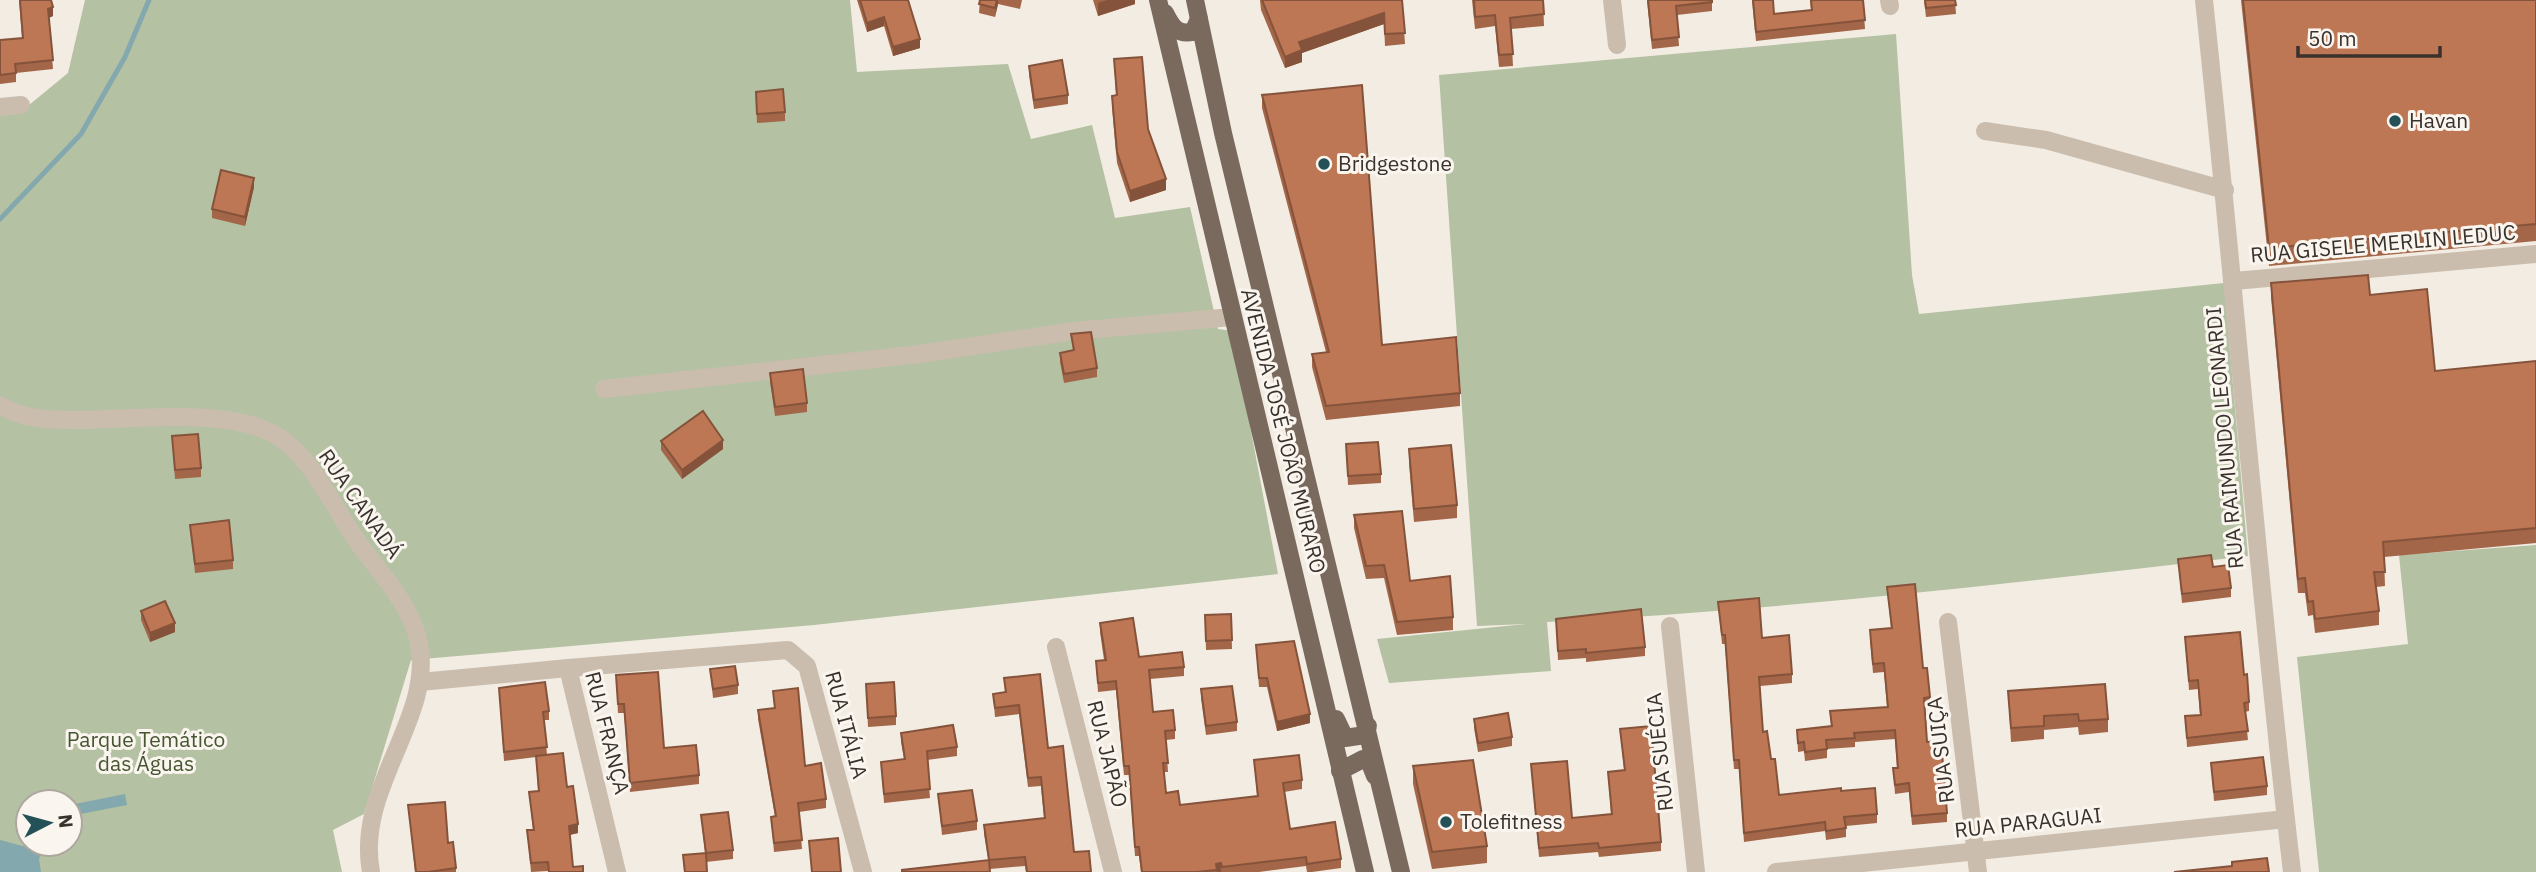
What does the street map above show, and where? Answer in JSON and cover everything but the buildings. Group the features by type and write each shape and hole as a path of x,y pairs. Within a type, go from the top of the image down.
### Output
{"main road":[{"path":"1159,0 1172,27 1178,32 1193,32 1199,19"},
{"name":"AVENIDA JOSÉ JOÃO MURARO","path":"1159,0 1232,317 1366,872"},
{"name":"AVENIDA JOSÉ JOÃO MURARO","path":"1195,0 1223,133 1368,726 1401,872"},
{"path":"1314,649 1339,732 1345,738 1356,739 1366,735 1368,726"},
{"path":"1340,771 1357,759 1369,761 1389,822"}],"street":[{"path":"1612,0 1617,45"},
{"name":"RUA RAIMUNDO LEONARDI","path":"2204,0 2234,281 2266,651 2292,872"},
{"path":"0,107 21,105"},
{"path":"1984,131 2046,141 2225,190"},
{"name":"RUA GISELE MERLIN LEDUC","path":"2234,281 2536,254"},
{"path":"604,389 919,354 1074,331 1232,317"},
{"name":"RUA CANADÁ","path":"0,405 46,421 228,418 280,437 309,468 412,622 419,642 420,682 377,792 370,823 371,872"},
{"name":"RUA SUIÇA","path":"1948,622 1978,872"},
{"name":"RUA SUÉCIA","path":"1670,626 1696,872"},
{"name":"RUA JAPÃO","path":"1056,647 1113,872"},
{"name":"RUA ITÁLIA","path":"568,668 788,650 798,656 807,666 863,872"},
{"name":"RUA FRANÇA","path":"420,682 568,668 617,872"},
{"name":"RUA PARAGUAI","path":"1776,872 2286,819"}],"green space":[{"name":"Parque Temático das Águas","path":"85,0 850,0 857,72 1008,64 1031,139 1092,125 1115,218 1190,207 1218,329 1232,331 1278,574 814,625 411,660 364,814 333,830 342,872 0,872 0,113 23,110 68,73"},
{"path":"1896,34 1912,275 1919,314 2224,283 2248,556 1810,603 1547,622 1551,671 1389,683 1377,639 1526,624 1477,626 1439,75"},
{"path":"2536,545 2536,872 2319,872 2297,657 2408,644 2399,555"}],"water":[{"path":"125,794 127,805 84,813 84,802"},
{"path":"0,840 14,844 14,858 39,858 41,872 0,872"}],"waterway":[{"path":"0,219 81,134 125,57 149,0"}],"place":[{"name":"Havan","path":"2395,121"},
{"name":"Bridgestone","path":"1324,164"},
{"name":"Tolefitness","path":"1446,822"}]}
